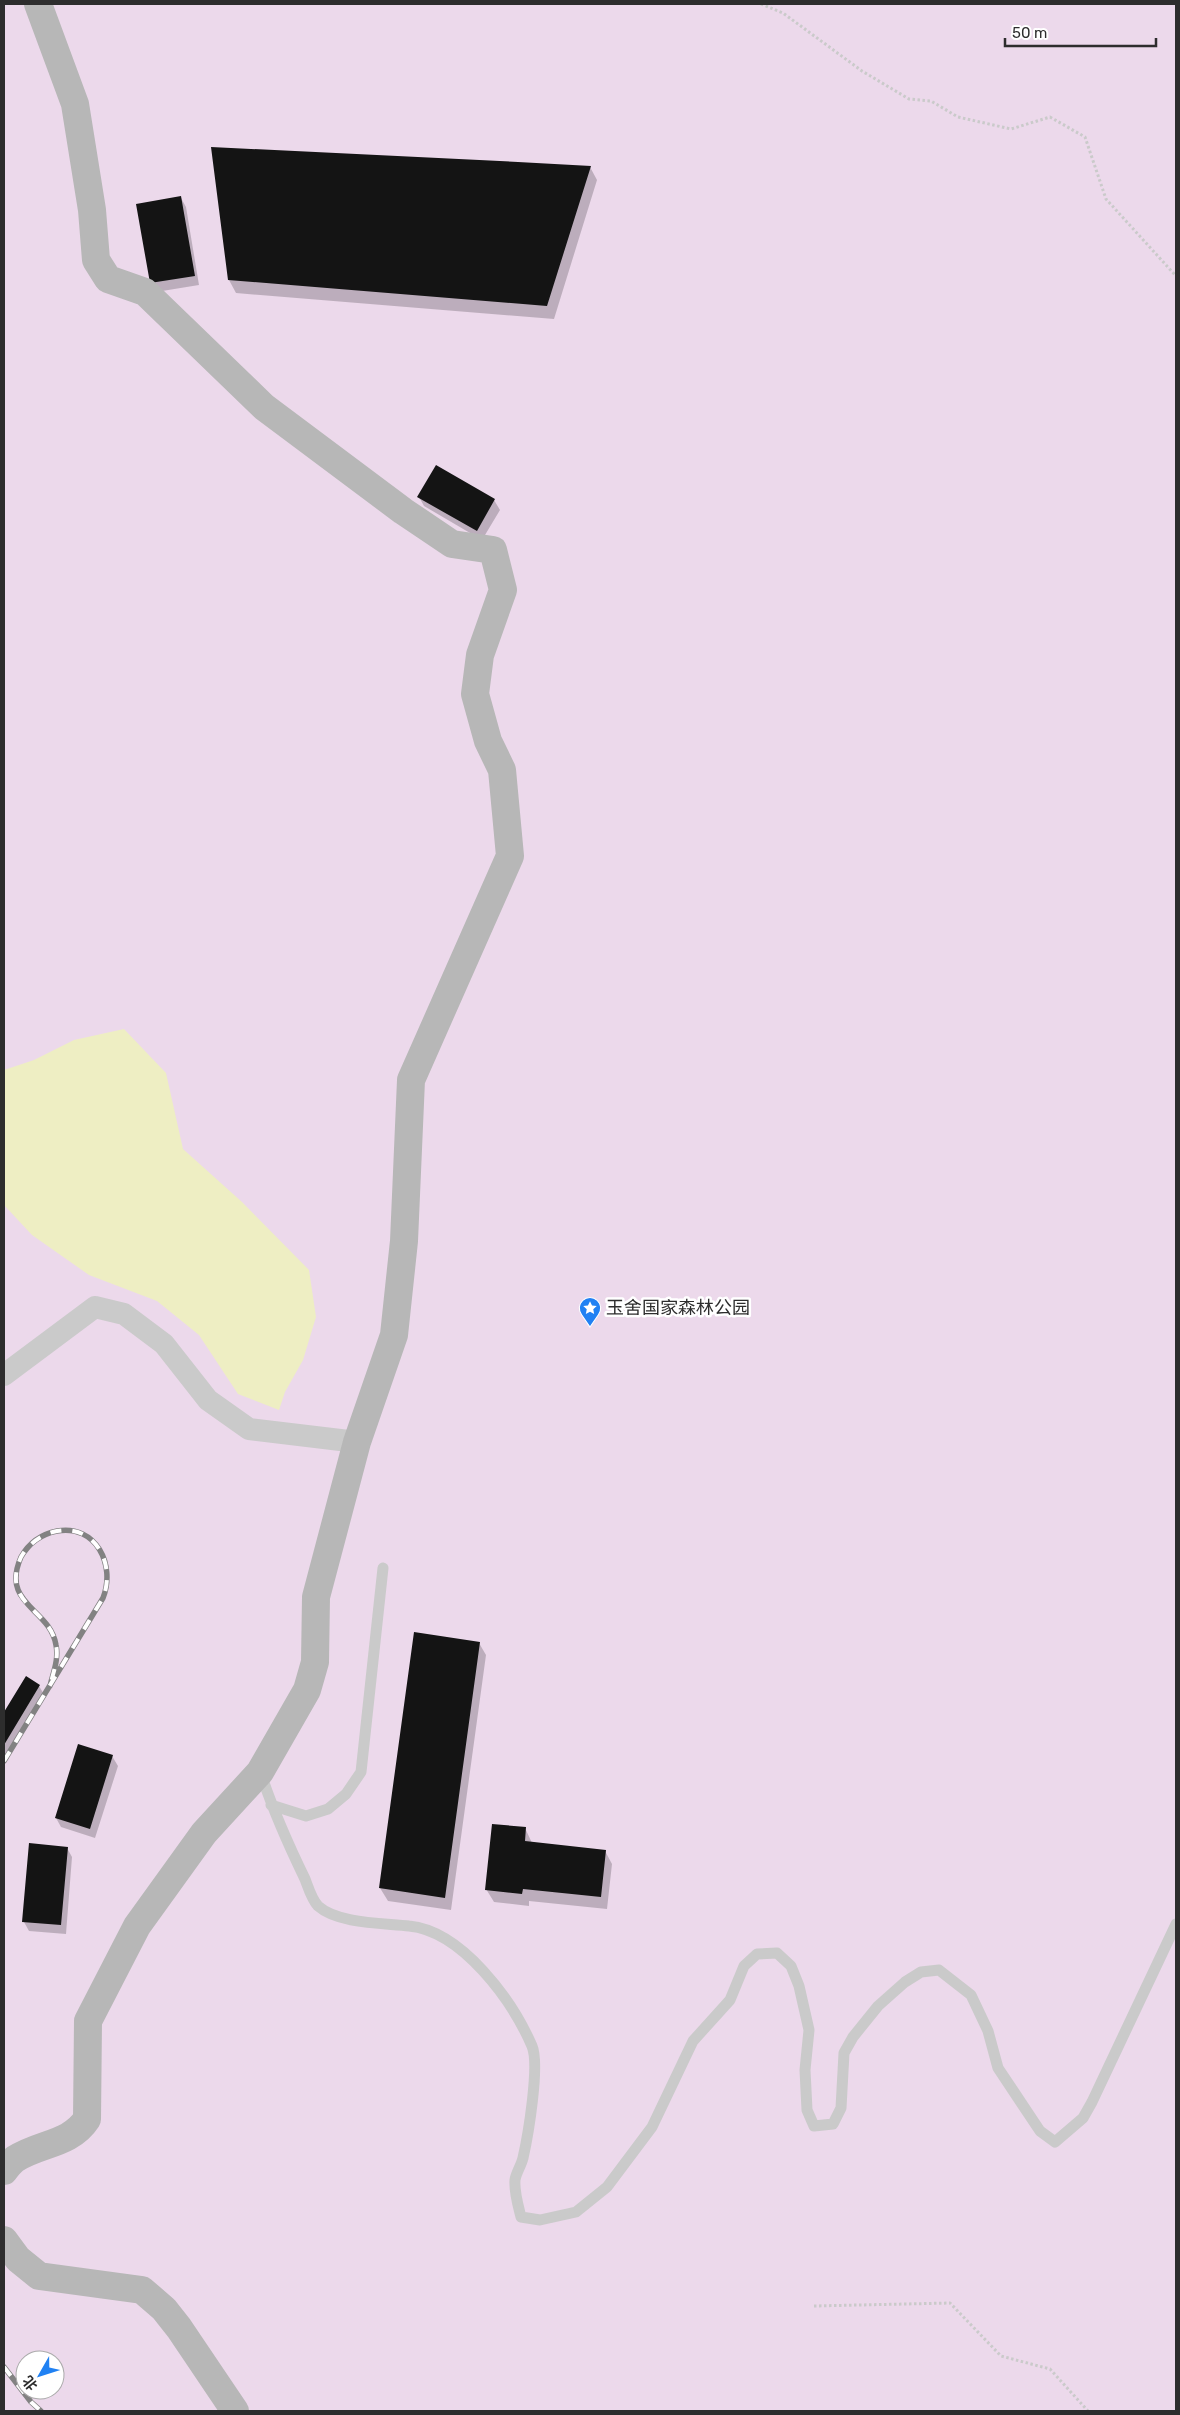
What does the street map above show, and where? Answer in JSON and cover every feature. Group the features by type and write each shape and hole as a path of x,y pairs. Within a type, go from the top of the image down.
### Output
{"street":[{"path":"4,2170 15,2159 71,2136 87,2119 88,2021 136,1926 204,1833 260,1772 307,1690 315,1662 316,1597 357,1442 394,1335 404,1241 411,1080 510,856 502,770 488,741 475,694 480,656 503,590 493,550 452,544 403,511 264,407 170,314 145,292 108,279 96,260 92,210 75,104 38,4"},
{"path":"4,1375 95,1307 124,1314 164,1344 208,1400 249,1429 357,1442"},
{"path":"4,2240 18,2258 39,2276 142,2290 164,2310 178,2328 235,2411"}],"lane":[{"path":"271,1805 306,1816 328,1809 346,1794 361,1772 383,1568"},
{"path":"260,1772 271,1805 317,1906 335,1916 392,1926 410,1926 447,1938 477,1963 513,2011 533,2047 536,2066 523,2159 515,2179 516,2200 521,2217 540,2220 576,2212 607,2187 652,2127 693,2040 730,2000 744,1966 758,1954 777,1953 791,1966 799,1986 809,2030 805,2070 807,2110 814,2126 833,2124 841,2108 844,2053 853,2036 878,2006 905,1982 922,1972 939,1970 971,1995 988,2032 998,2068 1040,2131 1055,2142 1082,2118 1092,2102 1176,1924"}],"path":[{"path":"761,4 783,13 862,71 909,99 931,101 958,117 1011,129 1050,118 1085,137 1106,199 1176,276"},
{"path":"814,2306 950,2303 1001,2356 1050,2369 1088,2411"}],"shaded area":[{"name":"玉舍国家森林公园","path":"4,4 1176,4 1176,2411 4,2411"},
{"path":"124,1029 166,1073 183,1149 242,1202 309,1270 316,1317 303,1360 285,1392 279,1410 238,1394 199,1335 157,1301 89,1275 32,1235 4,1205 4,1070 34,1060 74,1040"}],"building":[{"path":"211,147 591,166 547,306 228,280"},
{"path":"181,196 195,276 150,283 136,204"},
{"path":"436,465 495,499 477,531 417,497"},
{"path":"414,1632 480,1642 445,1898 379,1888"},
{"path":"26,1676 40,1685 4,1745 4,1712"},
{"path":"78,1744 113,1755 90,1829 55,1818"},
{"path":"492,1824 526,1827 525,1841 606,1850 601,1897 523,1889 522,1894 485,1890"},
{"path":"29,1843 68,1847 61,1925 22,1922"}],"railway":[{"path":"4,1761 103,1598 107,1573 100,1550 92,1540 82,1534 71,1531 51,1532 36,1540 21,1557 16,1573 17,1586 21,1596 45,1622 52,1633 56,1645 56,1661 54,1671 51,1681 50,1686"},
{"path":"4,2367 31,2402 41,2411"}],"place":[{"name":"玉舍国家森林公园","path":"590,1327"}]}
